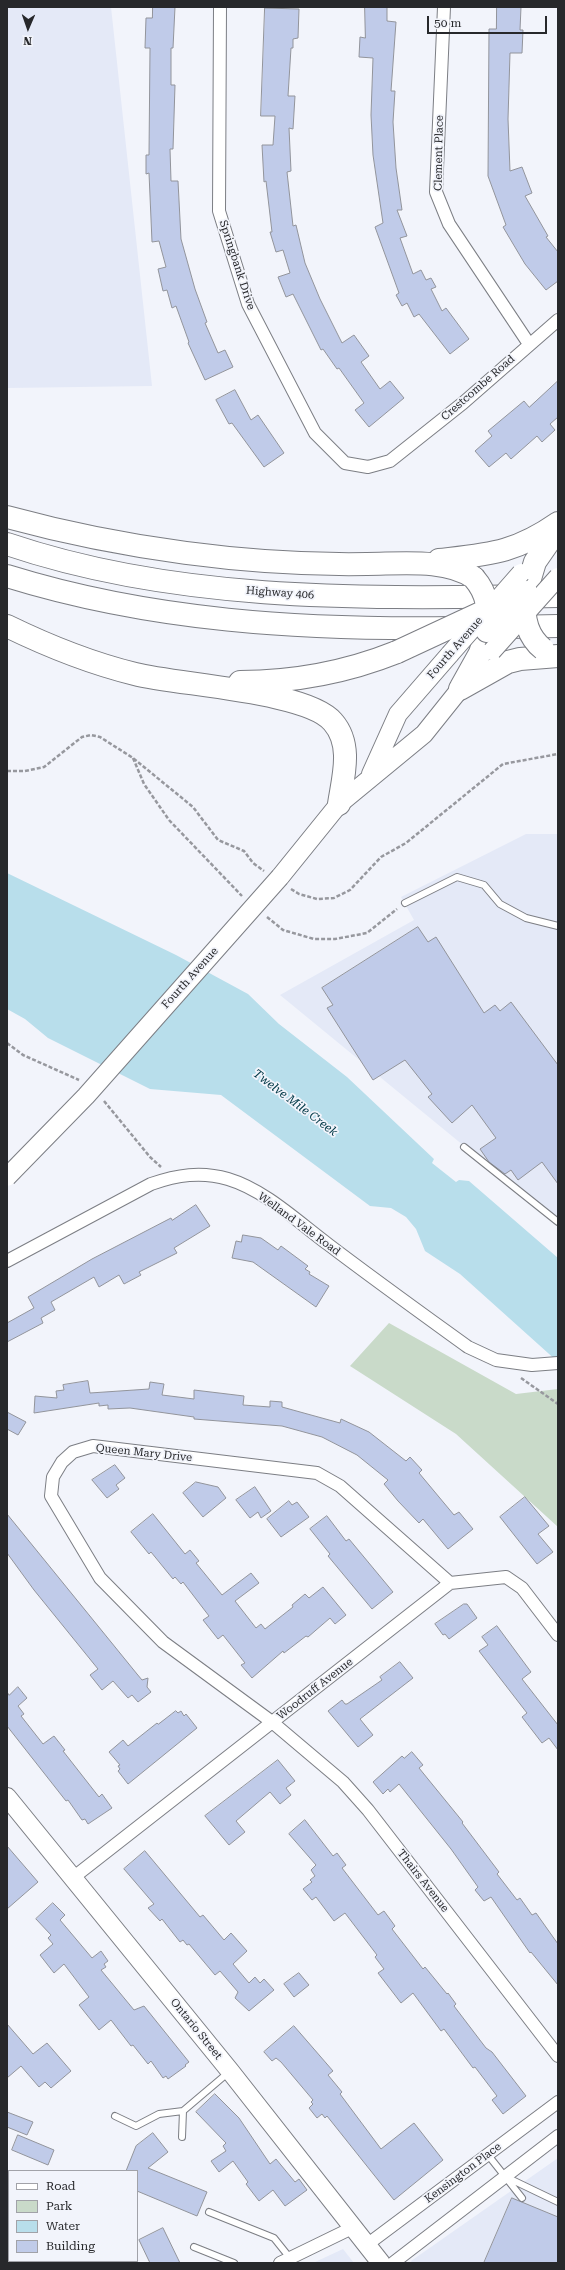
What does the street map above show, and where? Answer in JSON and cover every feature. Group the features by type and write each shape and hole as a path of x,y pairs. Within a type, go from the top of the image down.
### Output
{"highway":[{"path":"7,517 120,542 216,556 325,564 408,564 456,568 474,578 483,591 488,609 486,645"},
{"path":"408,564 507,550 556,530"},
{"path":"553,653 529,633 525,614 526,580 535,562 556,530"},
{"name":"Highway 406","path":"7,544 68,561 127,574 232,590 336,596 558,596"},
{"path":"173,680 257,682 305,678 368,664 488,609 526,580 558,575"},
{"path":"7,576 73,595 122,605 230,620 326,627 558,626"},
{"path":"460,688 486,645 525,614 558,596"},
{"path":"7,626 48,646 107,667 137,675 173,680 304,704 328,717 342,736 345,752 339,804"},
{"path":"450,654 464,643 486,645"},
{"path":"460,688 508,662 553,653"}],"main road":[{"path":"525,614 558,575"},
{"name":"Fourth Avenue","path":"370,776 398,714 488,609"},
{"name":"Fourth Avenue","path":"7,1177 86,1096 277,878 339,804 370,776 424,734 460,688"},
{"name":"Ontario Street","path":"7,1797 74,1877 368,2244 381,2263"}],"street":[{"name":"Springbank Drive","path":"220,7 219,211 248,304 315,433 344,463 368,467 390,461 397,455"},
{"name":"Clement Place","path":"444,7 436,192 449,224 529,344"},
{"name":"Crestcombe Road","path":"397,455 463,403 558,320"},
{"name":"Welland Vale Road","path":"7,1261 151,1184 173,1177 193,1174 213,1176 229,1180 268,1200 468,1347 496,1360 532,1365 558,1363"},
{"name":"Queen Mary Drive","path":"272,1722 164,1642 100,1578 52,1496 52,1477 62,1462 73,1452 93,1446 317,1473 340,1486 450,1583"},
{"path":"450,1583 506,1577 522,1588 558,1635"},
{"name":"Woodruff Avenue","path":"74,1877 450,1583"},
{"name":"Thairs Avenue","path":"272,1722 343,1782 368,1810 558,2056"},
{"name":"Kensington Place","path":"368,2244 558,2102"},
{"path":"393,2263 558,2136"},
{"path":"285,2260 354,2227"}],"lane":[{"path":"405,903 456,877 484,885 500,904 526,918 558,926"},
{"path":"464,1147 558,1222"},
{"path":"115,2116 136,2126 159,2114 183,2111 230,2072"},
{"path":"182,2138 183,2111"},
{"path":"488,2155 522,2198"},
{"path":"506,2177 558,2202"},
{"path":"209,2212 274,2238 285,2260"},
{"path":"194,2247 234,2263"}],"path":[{"path":"7,770 25,771 44,767 82,737 91,735 100,737 133,758 193,807 218,840 244,851 253,863 299,894 317,899 334,898 350,890 381,857 406,842 503,764 558,754"},
{"path":"496,1360 558,1404"}],"shaded area":[{"path":"7,7 111,7 152,386 7,388"},
{"path":"526,834 558,834 558,1223 280,995 414,920 401,897"},
{"path":"558,2158 558,2263 412,2263 411,2261"},
{"path":"343,2249 354,2263 313,2263"}],"green space":[{"path":"389,1323 516,1394 558,1389 558,1527 456,1434 350,1366"}],"water":[{"name":"Twelve Mile Creek","path":"7,873 176,955 248,994 279,1024 347,1077 434,1159 432,1163 456,1182 459,1180 469,1181 558,1258 558,1362 460,1274 425,1251 416,1229 406,1217 391,1208 370,1206 221,1095 150,1089 48,1038 25,1019 7,1009"}],"building":[{"path":"153,7 175,7 173,48 171,48 171,85 175,85 173,149 170,149 171,181 178,181 181,239 195,289 207,322 205,323 218,353 225,350 233,367 205,380 188,343 189,342 176,306 172,308 167,290 163,291 158,269 166,267 159,241 152,242 149,173 146,174 146,155 149,155 150,48 145,48 146,18 152,18"},
{"path":"365,7 387,7 387,21 396,22 391,91 395,91 393,122 396,168 402,210 397,210 407,236 400,238 413,274 421,270 426,280 431,278 436,287 431,289 442,311 446,308 469,339 450,354 419,314 414,317 407,303 402,306 396,295 399,293 375,227 383,223 373,155 371,115 373,58 359,57 360,37 365,38"},
{"path":"497,7 521,7 520,30 523,30 522,53 510,53 508,119 510,171 522,167 532,193 525,196 548,236 546,237 558,252 558,281 546,290 525,264 503,227 506,225 488,176 489,29 496,29"},
{"path":"265,8 299,9 298,38 293,39 293,48 291,48 288,96 295,96 293,129 289,128 291,171 287,172 293,226 296,225 305,263 320,299 342,343 354,335 369,356 361,362 380,389 390,381 404,398 369,427 355,410 364,403 339,368 337,369 323,349 321,350 293,294 286,297 278,277 290,273 283,250 276,252 270,232 272,232 266,181 264,182 262,145 273,145 275,116 261,116"},
{"path":"558,381 558,417 550,424 555,430 542,442 537,436 511,459 506,453 489,467 475,451 492,436 488,431 524,401 529,407"},
{"path":"235,390 251,420 258,415 284,453 264,467 232,423 229,424 216,400"},
{"path":"418,927 428,942 436,937 484,1013 495,1005 500,1011 511,1002 558,1065 558,1184 542,1162 518,1180 511,1170 505,1174 489,1162 480,1149 496,1138 472,1105 452,1123 428,1097 432,1094 405,1060 373,1080 327,1008 333,1005 322,988"},
{"path":"196,1205 210,1226 174,1248 177,1253 139,1272 141,1275 124,1284 119,1275 99,1287 94,1277 51,1302 55,1310 41,1318 43,1323 7,1342 7,1323 34,1308 28,1297 92,1259 171,1218 172,1220"},
{"path":"243,1235 261,1238 278,1250 281,1246 308,1266 305,1269 310,1272 309,1274 329,1286 316,1307 253,1262 232,1258 236,1241 241,1242"},
{"path":"88,1381 90,1393 149,1389 150,1382 164,1384 162,1395 194,1399 194,1390 244,1396 243,1405 270,1407 270,1401 282,1402 282,1407 340,1423 341,1419 369,1432 406,1461 410,1457 422,1470 419,1473 454,1515 459,1512 473,1529 448,1549 423,1519 419,1523 398,1501 384,1484 388,1480 357,1455 322,1437 282,1426 194,1419 194,1417 130,1408 108,1409 108,1405 99,1406 99,1403 34,1413 35,1396 57,1398 56,1391 64,1390 63,1385"},
{"path":"7,1412 26,1422 18,1435 7,1429"},
{"path":"115,1465 125,1478 116,1485 119,1489 107,1498 92,1480"},
{"path":"196,1482 218,1487 226,1498 203,1517 183,1493"},
{"path":"255,1487 271,1511 261,1518 258,1512 250,1518 236,1500"},
{"path":"525,1497 549,1526 538,1534 553,1552 537,1564 500,1517"},
{"path":"289,1501 292,1505 297,1502 309,1517 281,1537 267,1519"},
{"path":"7,1514 142,1680 148,1678 147,1687 151,1692 138,1702 132,1695 128,1698 113,1681 102,1690 90,1675 98,1669 34,1590 7,1553"},
{"path":"153,1514 185,1554 190,1550 199,1561 196,1563 222,1595 251,1573 259,1583 235,1601 256,1628 261,1624 265,1629 293,1607 292,1605 305,1594 309,1598 323,1587 346,1615 335,1624 330,1618 308,1637 306,1636 284,1653 283,1651 252,1678 241,1665 245,1663 223,1635 218,1639 203,1620 209,1616 183,1582 181,1584 175,1577 173,1579 151,1552 149,1554 131,1532"},
{"path":"327,1516 346,1541 349,1539 393,1592 372,1609 328,1556 330,1554 310,1529"},
{"path":"464,1604 467,1604 477,1618 449,1639 445,1634 443,1635 435,1624"},
{"path":"497,1626 531,1672 522,1679 558,1725 558,1750 549,1738 542,1743 522,1717 527,1713 479,1651 488,1645 482,1637"},
{"path":"400,1662 413,1678 360,1719 373,1735 358,1747 328,1711 342,1700 345,1704 347,1704 382,1680 380,1677"},
{"path":"18,1687 27,1698 18,1706 24,1714 21,1716 43,1744 54,1736 65,1750 63,1751 99,1797 102,1794 112,1808 88,1824 85,1819 82,1820 68,1800 66,1801 7,1726 7,1692 9,1695"},
{"path":"176,1711 178,1713 181,1711 184,1716 186,1714 197,1728 128,1784 118,1771 120,1769 118,1766 120,1765 109,1752 123,1740 128,1746 157,1723 158,1724"},
{"path":"412,1752 423,1765 419,1768 463,1822 462,1823 499,1872 497,1874 517,1900 520,1898 532,1915 536,1913 558,1944 558,1985 531,1952 530,1953 491,1897 484,1901 475,1890 478,1887 451,1849 399,1784 390,1792 388,1789 383,1794 373,1782 402,1756 404,1758"},
{"path":"278,1760 295,1781 286,1788 291,1795 280,1804 270,1792 236,1821 245,1832 229,1845 205,1816"},
{"path":"305,1820 333,1856 337,1853 346,1865 342,1868 378,1915 384,1911 395,1926 392,1929 423,1969 425,1967 447,1994 448,1993 456,2004 454,2006 486,2048 492,2052 526,2096 503,2114 492,2100 497,2096 475,2067 473,2068 444,2029 441,2031 413,1993 401,2003 378,1973 384,1969 375,1957 377,1955 345,1913 334,1921 316,1897 312,1900 303,1889 312,1882 310,1880 315,1876 311,1870 316,1865 289,1834"},
{"path":"7,1846 38,1882 7,1909"},
{"path":"145,1851 200,1917 203,1915 224,1940 231,1933 247,1951 233,1964 249,1983 255,1977 260,1983 264,1979 274,1990 249,2011 235,1998 238,1992 220,1971 215,1975 189,1944 187,1945 183,1940 180,1942 162,1919 160,1921 148,1908 154,1904 124,1869"},
{"path":"53,1903 65,1915 60,1920 92,1958 101,1951 108,1961 104,1964 106,1967 101,1970 134,2010 144,2006 189,2062 185,2065 186,2066 168,2079 166,2076 163,2078 151,2061 148,2064 133,2045 131,2046 111,2020 99,2030 79,2005 89,1997 64,1964 54,1973 40,1955 53,1944 48,1938 51,1935 36,1919"},
{"path":"299,1973 309,1985 294,1997 284,1984"},
{"path":"7,2024 33,2054 47,2043 71,2071 51,2088 45,2082 39,2087 21,2066 7,2078"},
{"path":"294,2026 333,2071 328,2075 342,2092 340,2094 381,2149 414,2123 443,2160 394,2200 327,2116 325,2118 322,2114 317,2118 309,2108 313,2104 311,2102 313,2100 281,2062 276,2058 272,2061 264,2052"},
{"path":"215,2094 239,2118 270,2164 276,2159 295,2182 299,2179 307,2190 285,2206 273,2190 259,2201 246,2184 248,2182 233,2161 219,2172 211,2161 226,2151 223,2146 226,2143 196,2112"},
{"path":"7,2112 33,2122 27,2135 7,2127"},
{"path":"153,2133 168,2152 148,2168 207,2192 197,2216 138,2191 138,2170 126,2170 136,2146"},
{"path":"18,2135 54,2150 48,2165 12,2150"},
{"path":"512,2198 558,2217 558,2263 484,2263"},
{"path":"163,2228 180,2263 150,2263 139,2240"}]}
